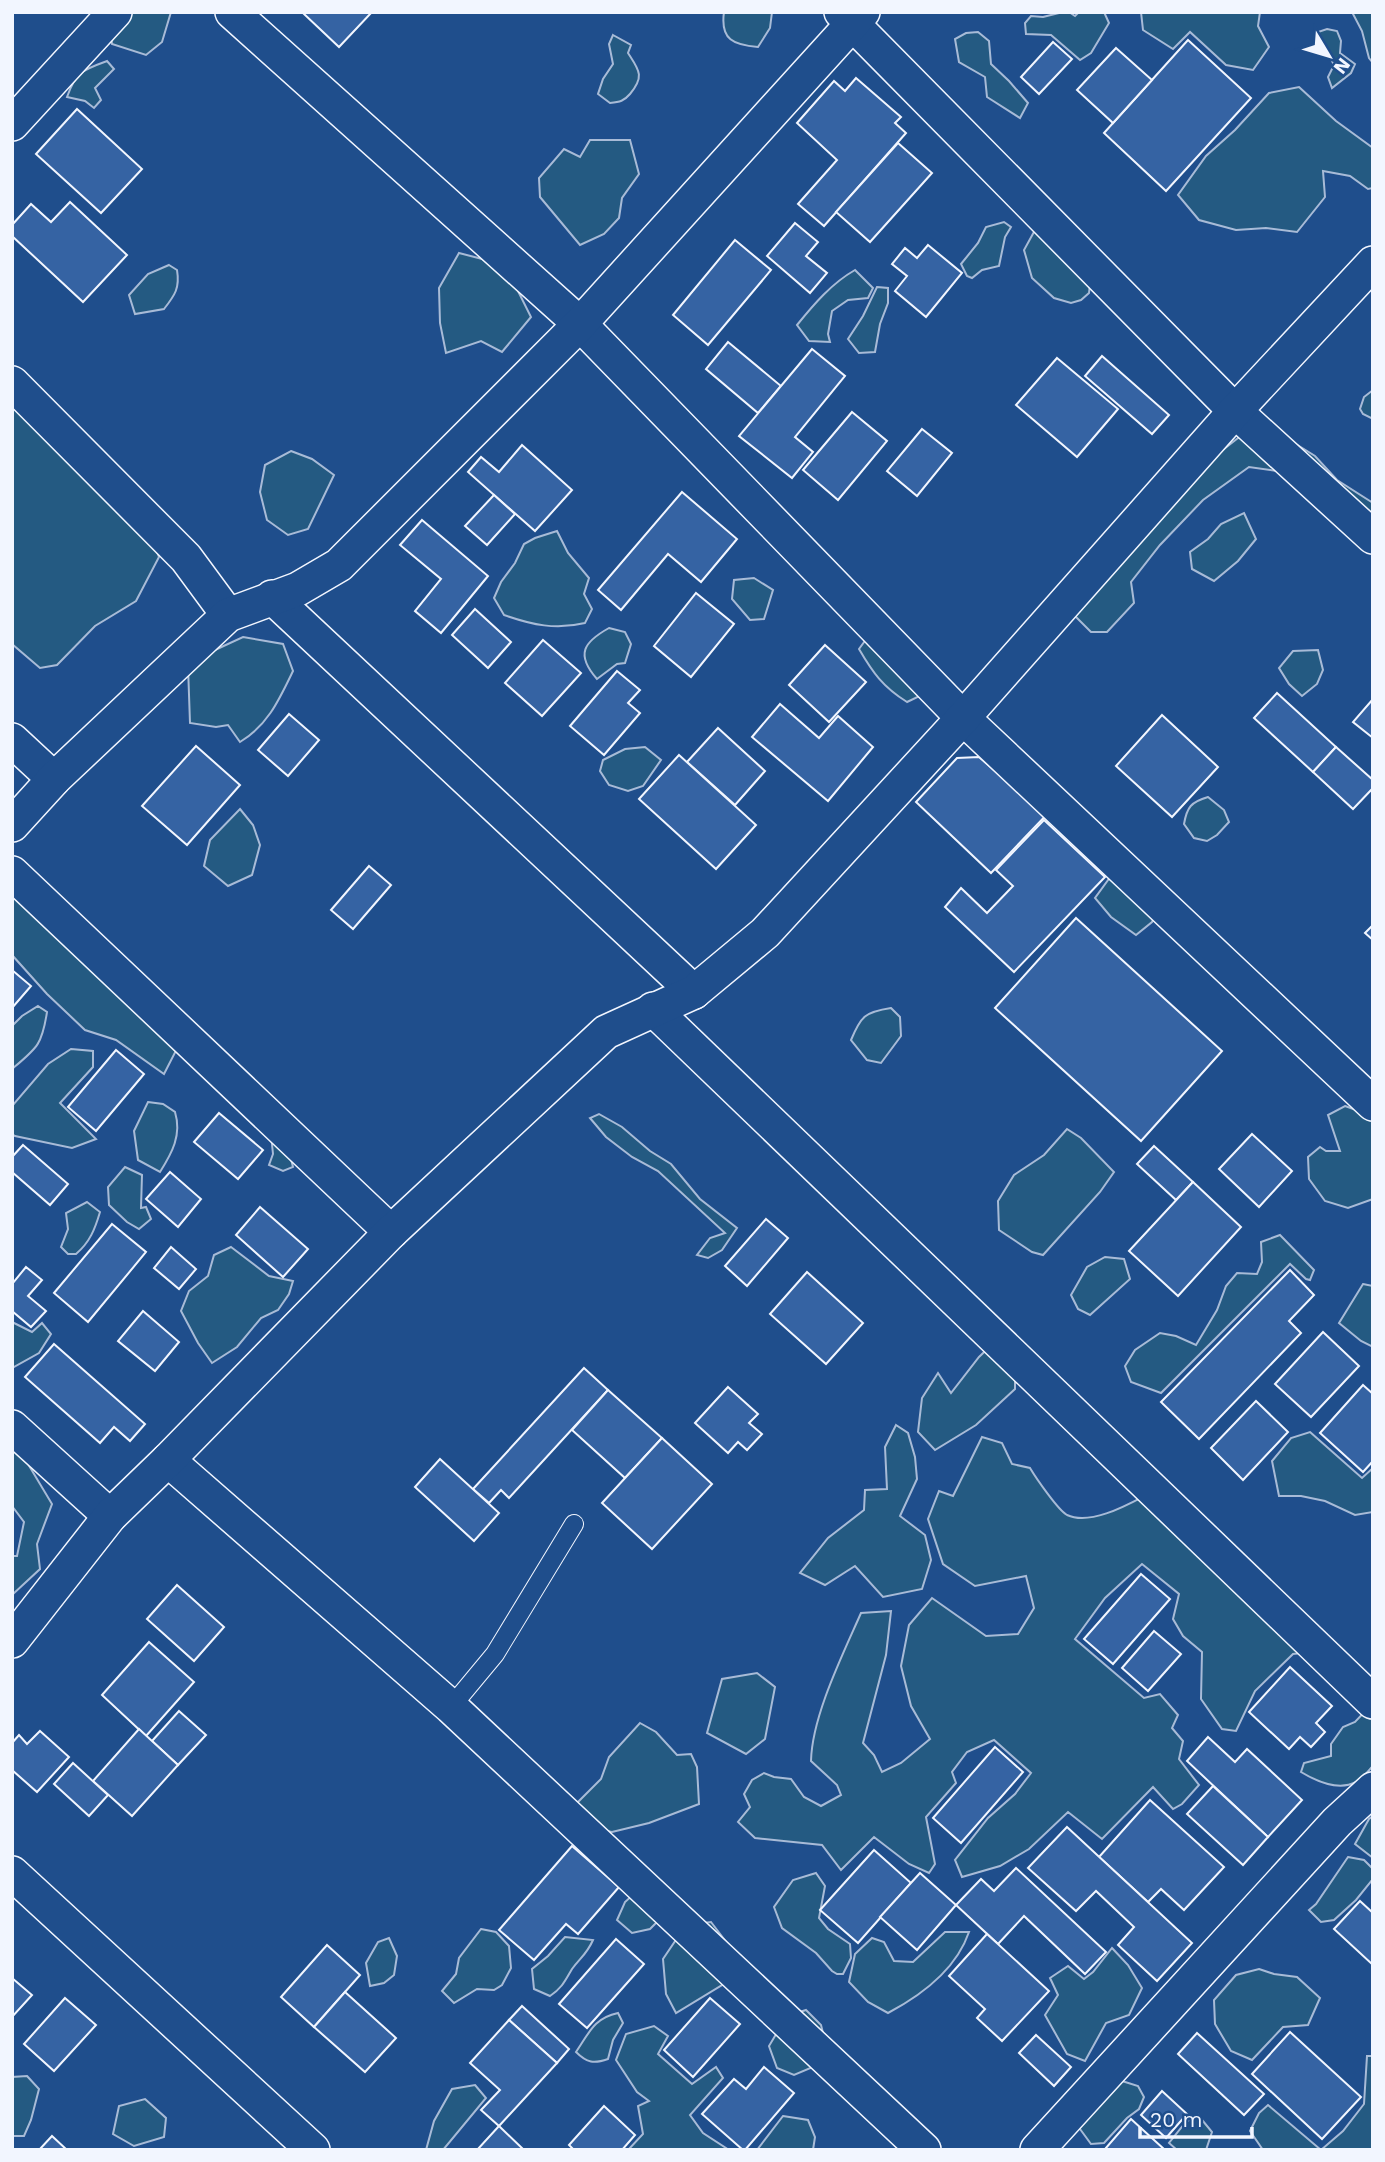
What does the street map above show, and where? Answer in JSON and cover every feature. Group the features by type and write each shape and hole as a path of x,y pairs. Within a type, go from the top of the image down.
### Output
{"street":[{"path":"12,124 115,12"},
{"path":"232,12 580,324 963,719 1373,1104"},
{"path":"12,825 54,779 228,615 298,589 339,565 580,324 852,16 1235,411 1373,537"},
{"path":"12,1641 110,1516 391,1232 607,1032 694,992 765,933 963,719 1235,411 1373,263"},
{"path":"12,383 186,558 228,615"},
{"path":"272,597 694,992"},
{"path":"12,740 54,779"},
{"path":"12,873 391,1232"},
{"path":"653,1009 1373,1702"},
{"path":"12,1427 110,1516"},
{"path":"168,1460 451,1707 924,2150"},
{"path":"1037,2150 1337,1822 1373,1789"},
{"path":"12,1873 313,2150"}],"lane":[{"path":"451,1707 495,1654 574,1524"}],"shaded area":[{"path":"111,12 171,12 162,42 146,55 112,44 108,15"},
{"path":"724,12 772,12 770,28 758,47 742,45 730,39 724,29"},
{"path":"1063,12 1075,16 1079,12 1104,12 1109,23 1091,53 1080,60 1051,35 1026,34 1025,23 1031,16 1043,17"},
{"path":"1141,12 1260,12 1258,26 1269,47 1253,70 1226,65 1190,32 1173,49 1143,30"},
{"path":"1352,12 1373,12 1373,63 1369,58 1362,31"},
{"path":"1327,29 1337,31 1341,41 1340,53 1355,64 1351,73 1332,88 1328,77 1334,65 1318,32"},
{"path":"978,32 989,41 991,64 1028,103 1020,118 987,97 985,77 959,62 955,39 966,33"},
{"path":"613,35 631,45 628,53 639,78 626,98 610,103 598,94 603,79 613,64 609,44"},
{"path":"107,61 114,69 95,88 101,100 94,108 85,101 67,97 81,73"},
{"path":"1299,87 1336,121 1373,148 1373,188 1368,189 1350,176 1323,171 1325,197 1297,232 1266,228 1236,230 1199,220 1178,195 1206,156 1235,130 1269,93"},
{"path":"590,140 630,140 639,174 622,198 619,218 604,234 580,245 540,197 539,178 564,149 580,157"},
{"path":"1060,217 1083,233 1093,256 1089,293 1081,300 1071,303 1054,298 1032,278 1024,250 1040,221"},
{"path":"1004,222 1011,227 1005,237 999,266 982,270 972,278 967,276 961,264 978,243 986,227"},
{"path":"459,253 486,260 513,281 531,317 502,352 481,341 446,353 440,323 439,288"},
{"path":"169,265 177,270 178,276 176,291 171,300 164,309 135,314 129,295 148,274"},
{"path":"855,270 873,288 868,298 848,300 832,311 828,334 830,342 809,341 797,325 831,288"},
{"path":"877,287 888,288 888,303 880,324 875,352 859,353 848,339"},
{"path":"12,388 137,501 159,557 136,601 95,626 57,665 40,668 12,644"},
{"path":"1373,390 1373,419 1363,414 1360,409 1364,397"},
{"path":"1252,427 1278,433 1315,456 1337,480 1373,503 1373,533 1297,474 1249,467 1203,500 1160,545 1131,582 1134,603 1107,632 1091,632 1068,609 1205,464"},
{"path":"291,451 312,459 334,475 308,529 288,535 267,520 260,492 265,465"},
{"path":"1244,513 1256,539 1238,561 1214,581 1192,569 1190,552 1208,539 1221,524"},
{"path":"557,531 568,553 589,578 584,594 592,609 585,623 544,625 504,615 494,598 524,544"},
{"path":"754,578 773,590 764,619 750,620 732,599 734,580"},
{"path":"609,628 625,632 631,644 625,663 617,664 597,679 586,662 585,649 593,638"},
{"path":"870,634 924,694 907,702 879,679 859,649"},
{"path":"243,637 283,644 293,671 265,720 240,742 228,725 216,727 190,723 188,666"},
{"path":"1318,650 1323,670 1317,684 1302,696 1289,684 1279,668 1293,651"},
{"path":"645,747 661,760 643,786 628,791 609,785 600,771 603,760 625,749"},
{"path":"1208,797 1224,810 1229,822 1207,841 1194,838 1184,824 1191,806"},
{"path":"240,809 253,825 260,845 252,875 228,886 204,866 210,840"},
{"path":"12,857 184,1035 164,1074 116,1040 85,1030 47,994 12,955"},
{"path":"1111,876 1154,918 1136,935 1111,917 1095,898"},
{"path":"38,1006 47,1012 43,1032 33,1050 12,1069 12,1026"},
{"path":"891,1008 900,1017 901,1036 881,1063 867,1060 851,1040 865,1016"},
{"path":"71,1049 93,1051 93,1067 60,1103 96,1139 72,1148 12,1134 12,1106 48,1064"},
{"path":"148,1102 163,1104 175,1112 177,1120 175,1144 160,1172 138,1160 134,1131"},
{"path":"1345,1106 1373,1116 1373,1199 1348,1208 1325,1201 1309,1179 1308,1157 1320,1147 1326,1151 1340,1151 1328,1115"},
{"path":"599,1114 622,1127 650,1151 671,1164 700,1199 737,1228 722,1250 708,1258 697,1255 710,1238 725,1233 658,1171 632,1157 606,1137 590,1118"},
{"path":"1067,1129 1081,1138 1114,1172 1100,1192 1043,1255 1032,1252 999,1230 998,1201 1014,1175 1044,1155"},
{"path":"271,1135 289,1151 293,1167 283,1171 269,1165 273,1154"},
{"path":"125,1167 142,1175 141,1208 146,1207 151,1219 139,1229 109,1205 108,1187"},
{"path":"87,1202 100,1212 96,1224 81,1249 76,1254 68,1254 61,1247 68,1229 66,1213"},
{"path":"1280,1235 1314,1270 1310,1280 1290,1264 1161,1393 1131,1382 1125,1366 1135,1350 1160,1333 1176,1336 1196,1345 1217,1310 1226,1286 1237,1273 1257,1274 1262,1262 1261,1242"},
{"path":"231,1247 269,1276 293,1281 289,1294 278,1310 261,1318 237,1347 212,1363 181,1311 189,1291 208,1276 214,1255"},
{"path":"1105,1257 1124,1259 1130,1279 1090,1315 1078,1309 1071,1295 1087,1267"},
{"path":"1363,1284 1373,1286 1373,1347 1339,1323"},
{"path":"12,1322 32,1332 42,1323 51,1334 39,1353 12,1368"},
{"path":"1001,1336 1015,1350 1015,1389 976,1425 935,1450 918,1432 922,1398 938,1373 951,1393 979,1357"},
{"path":"896,1425 908,1433 915,1457 917,1479 900,1516 925,1535 931,1560 922,1589 883,1597 855,1566 825,1585 800,1573 828,1538 864,1510 865,1490 887,1489 885,1447"},
{"path":"1310,1432 1362,1478 1373,1468 1373,1512 1355,1515 1325,1501 1301,1496 1279,1496 1272,1461 1291,1438"},
{"path":"982,1437 1002,1443 1012,1464 1030,1468 1053,1501 1067,1515 1077,1518 1098,1516 1150,1493 1311,1652 1293,1654 1255,1691 1236,1731 1222,1729 1201,1699 1202,1652 1183,1636 1173,1619 1179,1594 1142,1564 1105,1598 1075,1639 1144,1698 1160,1694 1178,1715 1172,1728 1183,1741 1179,1759 1199,1785 1182,1804 1173,1809 1153,1787 1102,1839 1068,1812 1029,1849 1000,1866 962,1877 955,1860 988,1818 1015,1794 1031,1773 994,1740 967,1752 952,1772 956,1783 926,1817 935,1864 929,1873 909,1864 874,1837 841,1870 822,1845 755,1838 738,1822 750,1807 744,1794 752,1780 764,1773 791,1779 804,1797 821,1806 841,1795 837,1785 811,1761 823,1705 861,1613 891,1611 886,1655 863,1743 874,1755 882,1772 901,1763 930,1739 911,1706 901,1666 909,1625 932,1598 986,1636 1018,1634 1034,1608 1026,1576 975,1586 943,1564 928,1519 939,1491 953,1496"},
{"path":"12,1445 22,1454 52,1504 37,1544 40,1569 12,1595 12,1556 17,1556 24,1522 12,1506"},
{"path":"757,1673 775,1687 765,1739 746,1754 707,1733 722,1679"},
{"path":"1373,1703 1373,1766 1363,1777 1342,1786 1301,1772 1304,1763 1331,1756 1331,1744 1343,1727 1355,1722"},
{"path":"640,1723 656,1732 677,1755 691,1754 697,1767 699,1804 649,1823 612,1832 592,1828 576,1804 601,1779 609,1757"},
{"path":"1373,1816 1373,1858 1355,1844"},
{"path":"1348,1857 1364,1860 1373,1869 1373,1879 1356,1900 1334,1920 1321,1922 1309,1910"},
{"path":"816,1873 825,1886 819,1918 828,1929 850,1944 851,1958 843,1974 832,1971 816,1953 782,1928 774,1907 793,1880"},
{"path":"644,1885 657,1922 650,1929 632,1933 617,1920 625,1902"},
{"path":"711,1922 733,1951 722,1985 676,2013 666,1994 663,1959 686,1925"},
{"path":"481,1929 496,1932 509,1946 511,1968 502,1985 494,1990 477,1989 454,2003 442,1991 456,1974 459,1958"},
{"path":"945,1932 969,1932 947,1970 913,1998 888,2013 868,2002 849,1982 855,1954 872,1938 884,1942 894,1961 913,1962"},
{"path":"565,1937 593,1940 563,1984 550,1996 534,1989 532,1969"},
{"path":"389,1938 397,1956 394,1975 384,1983 370,1986 366,1963 378,1942"},
{"path":"1112,1948 1128,1965 1142,1988 1129,2015 1106,2023 1085,2061 1067,2054 1045,2015 1058,1995 1050,1978 1068,1966 1084,1979"},
{"path":"1259,1969 1297,1977 1320,1998 1308,2025 1283,2027 1252,2060 1231,2051 1215,2024 1214,2000 1236,1975"},
{"path":"806,2010 821,2025 827,2049 813,2067 794,2075 777,2068 769,2046 787,2016"},
{"path":"618,2013 623,2023 613,2040 608,2059 591,2062 576,2052 598,2023"},
{"path":"654,2026 668,2036 658,2054 692,2084 716,2067 723,2078 690,2115 703,2133 729,2150 628,2150 643,2134 638,2106 649,2101 637,2092 616,2060 626,2034"},
{"path":"1367,2056 1373,2056 1373,2150 1321,2150 1343,2131 1364,2104"},
{"path":"27,2076 39,2089 24,2136 12,2136 12,2077"},
{"path":"1122,2081 1138,2086 1144,2097 1139,2109 1104,2143 1091,2144 1080,2125"},
{"path":"475,2085 486,2098 443,2150 426,2150 434,2121 452,2089"},
{"path":"145,2099 166,2118 164,2137 134,2146 113,2134 119,2106"},
{"path":"1268,2105 1321,2150 1263,2150 1250,2131 1259,2113"},
{"path":"1198,2115 1212,2132 1206,2150 1177,2150 1169,2143 1185,2123"},
{"path":"783,2116 808,2120 815,2137 813,2150 757,2150"}],"building":[{"path":"372,12 339,47 304,14"},
{"path":"1188,40 1251,98 1166,191 1104,133"},
{"path":"1053,42 1072,59 1039,94 1021,77"},
{"path":"1116,48 1152,80 1113,123 1077,90"},
{"path":"856,78 901,117 895,123 906,133 824,226 798,204 837,160 797,123 834,81 845,91"},
{"path":"77,109 142,169 101,213 36,154"},
{"path":"898,143 932,173 870,242 836,212"},
{"path":"70,202 127,255 83,302 12,236 12,225 31,204 51,222"},
{"path":"795,223 818,242 806,256 827,273 810,293 767,256"},
{"path":"735,240 771,270 708,345 673,315"},
{"path":"928,245 962,273 926,317 895,291 907,276 892,264 905,248 917,258"},
{"path":"728,342 781,386 758,413 706,369"},
{"path":"812,349 845,376 795,437 813,452 792,478 739,436"},
{"path":"1102,356 1169,415 1152,434 1085,376"},
{"path":"1057,358 1118,409 1077,457 1016,405"},
{"path":"852,412 887,441 838,500 803,470"},
{"path":"922,429 952,453 917,496 887,471"},
{"path":"522,445 572,490 535,531 468,472 481,457 499,472"},
{"path":"682,492 737,539 701,582 668,554 621,610 598,590"},
{"path":"494,495 515,514 487,545 465,526"},
{"path":"422,520 488,576 441,633 415,611 441,579 400,545"},
{"path":"696,593 734,624 691,677 654,646"},
{"path":"475,609 511,642 488,668 452,635"},
{"path":"543,640 581,673 542,716 505,683"},
{"path":"825,645 866,682 829,722 789,685"},
{"path":"617,671 640,690 628,703 640,713 604,755 570,726"},
{"path":"1277,693 1336,747 1313,772 1254,718"},
{"path":"1373,699 1373,738 1353,722"},
{"path":"780,704 819,738 838,716 873,747 828,801 752,737"},
{"path":"289,714 319,740 288,776 258,750"},
{"path":"1162,715 1218,767 1172,817 1116,766"},
{"path":"718,728 765,771 735,805 687,762"},
{"path":"196,746 240,785 187,845 142,806"},
{"path":"1336,747 1373,780 1373,788 1353,809 1313,772"},
{"path":"679,755 756,825 716,869 639,799"},
{"path":"979,757 1010,784 1053,808 991,873 916,802 957,758"},
{"path":"1044,820 1105,877 1014,972 945,907 961,888 987,913 1013,886 996,870"},
{"path":"369,866 391,885 353,929 331,910"},
{"path":"1076,918 1222,1051 1141,1141 995,1008"},
{"path":"1373,925 1373,940 1365,933"},
{"path":"12,970 31,986 12,1008"},
{"path":"116,1050 144,1074 96,1131 68,1107"},
{"path":"219,1113 263,1150 238,1179 194,1142"},
{"path":"1252,1134 1292,1171 1259,1207 1219,1169"},
{"path":"23,1145 68,1184 50,1205 12,1172 12,1157"},
{"path":"1154,1146 1193,1182 1176,1200 1137,1164"},
{"path":"170,1172 201,1199 178,1227 146,1199"},
{"path":"1193,1182 1241,1227 1178,1296 1129,1251"},
{"path":"260,1207 308,1249 283,1277 236,1235"},
{"path":"766,1219 788,1238 747,1286 725,1266"},
{"path":"112,1224 146,1252 88,1322 54,1293"},
{"path":"171,1247 196,1269 179,1289 154,1268"},
{"path":"26,1267 42,1280 28,1296 46,1311 31,1327 12,1311 12,1284"},
{"path":"1290,1270 1314,1295 1289,1321 1301,1333 1199,1439 1161,1402"},
{"path":"807,1272 863,1323 826,1364 770,1314"},
{"path":"143,1311 179,1342 155,1371 118,1341"},
{"path":"1323,1332 1359,1366 1311,1417 1275,1384"},
{"path":"54,1344 145,1424 130,1441 114,1427 100,1443 25,1377"},
{"path":"584,1368 608,1390 509,1498 501,1490 489,1503 473,1489"},
{"path":"1363,1385 1373,1394 1373,1461 1363,1472 1320,1433"},
{"path":"728,1387 758,1414 749,1423 762,1434 747,1450 738,1442 728,1453 695,1423"},
{"path":"608,1390 662,1438 625,1478 572,1430"},
{"path":"1256,1401 1288,1432 1243,1480 1211,1448"},
{"path":"662,1438 712,1484 652,1549 602,1503"},
{"path":"440,1459 499,1513 474,1541 415,1487"},
{"path":"1141,1574 1170,1599 1113,1664 1084,1639"},
{"path":"177,1585 224,1627 194,1661 147,1619"},
{"path":"1154,1631 1181,1654 1148,1691 1122,1668"},
{"path":"149,1642 194,1682 146,1736 102,1695"},
{"path":"1290,1667 1332,1706 1316,1723 1325,1732 1311,1747 1300,1737 1289,1749 1249,1712"},
{"path":"179,1711 206,1735 178,1765 152,1741"},
{"path":"139,1729 178,1765 132,1816 93,1781"},
{"path":"40,1731 69,1757 37,1792 12,1770 12,1743 19,1735 27,1744"},
{"path":"1208,1737 1235,1762 1247,1749 1302,1800 1268,1837 1187,1761"},
{"path":"995,1747 1023,1772 961,1843 933,1818"},
{"path":"73,1763 108,1795 89,1816 54,1784"},
{"path":"1213,1786 1268,1837 1243,1865 1187,1814"},
{"path":"1150,1800 1224,1867 1184,1910 1161,1889 1148,1902 1099,1857"},
{"path":"1067,1827 1192,1943 1157,1981 1118,1945 1134,1927 1096,1891 1076,1911 1028,1868"},
{"path":"572,1846 619,1887 578,1934 566,1924 534,1960 499,1930"},
{"path":"874,1850 911,1883 858,1943 820,1910"},
{"path":"1016,1868 1106,1952 1085,1974 1024,1916 998,1944 956,1905 981,1879 994,1891"},
{"path":"920,1873 956,1905 917,1950 880,1917"},
{"path":"1360,1901 1373,1913 1373,1965 1334,1929"},
{"path":"987,1934 1049,1991 1002,2041 977,2018 985,2009 949,1976"},
{"path":"616,1939 644,1964 587,2028 559,2004"},
{"path":"327,1945 360,1975 314,2027 281,1997"},
{"path":"12,1978 32,1995 12,2017"},
{"path":"345,1992 396,2038 365,2072 314,2027"},
{"path":"65,1998 96,2025 54,2071 24,2044"},
{"path":"710,1998 740,2024 693,2077 664,2050"},
{"path":"522,2006 569,2049 557,2063 509,2020"},
{"path":"509,2020 557,2063 499,2126 481,2110 500,2090 470,2063"},
{"path":"1290,2032 1361,2097 1322,2139 1252,2074"},
{"path":"1197,2033 1264,2094 1244,2115 1178,2054"},
{"path":"1036,2035 1071,2067 1054,2086 1019,2053"},
{"path":"764,2067 794,2093 743,2150 702,2114 734,2079 746,2089"},
{"path":"1162,2091 1187,2114 1166,2138 1141,2115"},
{"path":"604,2106 635,2135 622,2150 574,2150 569,2145"},
{"path":"1131,2119 1165,2150 1105,2149"},
{"path":"499,2126 524,2150 477,2150"},
{"path":"52,2136 67,2150 39,2150"}]}
